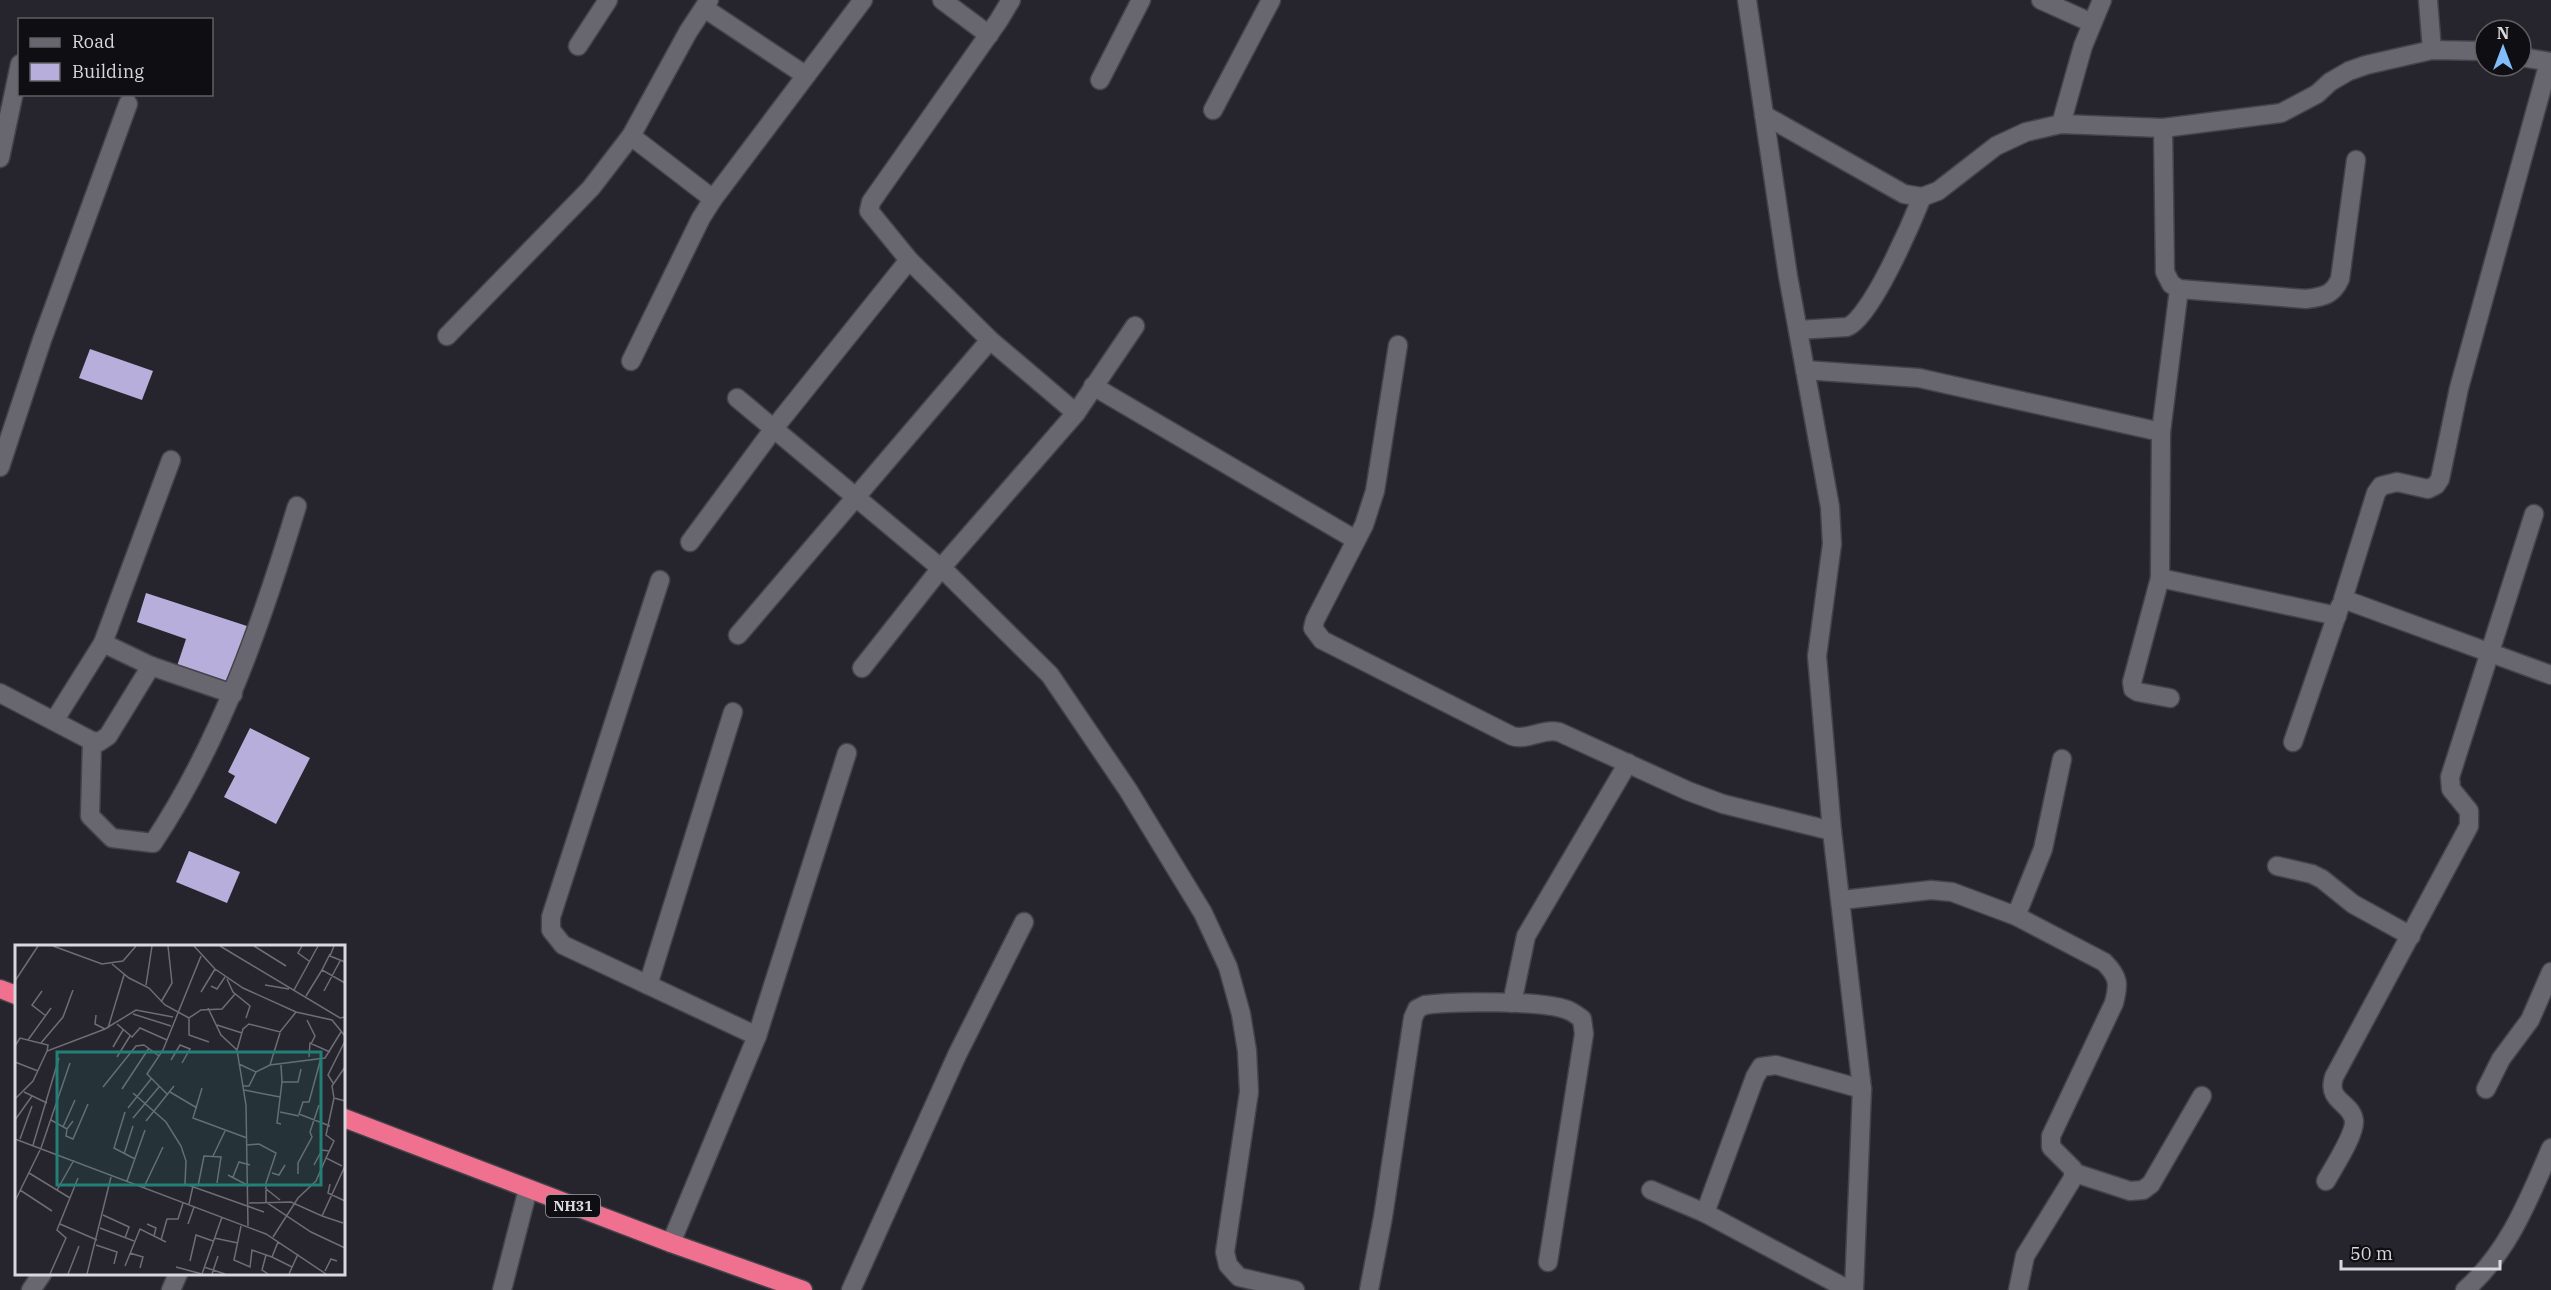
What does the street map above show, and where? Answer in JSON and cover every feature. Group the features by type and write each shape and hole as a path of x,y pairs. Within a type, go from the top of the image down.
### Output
{"highway":[{"path":"0,989 15,995"},
{"name":"NH31","path":"345,1118 671,1243 803,1290"}],"street":[{"path":"578,46 608,0"},
{"path":"631,361 701,218 713,199 863,0"},
{"path":"942,0 989,35"},
{"path":"1011,0 989,35 871,202 869,210 873,219 909,260 990,340 1076,412"},
{"path":"1100,80 1141,0"},
{"path":"1213,110 1272,0"},
{"path":"1747,0 1798,330 1830,507 1832,544 1817,656 1832,831 1842,900 1862,1089 1854,1290"},
{"path":"2041,0 2092,23"},
{"path":"2061,124 2083,46 2102,0"},
{"path":"2428,0 2432,50"},
{"path":"447,336 591,188 631,136 688,32 706,4 806,75"},
{"path":"1764,115 1897,190 1922,197 1938,191 1996,146 2026,132 2061,124 2163,128 2281,113 2318,94 2330,82 2349,71 2432,50 2473,51"},
{"path":"2293,742 2343,599 2376,493 2381,486 2397,482 2428,489 2436,485 2440,479 2458,388 2550,62 2533,59"},
{"path":"0,158 18,73"},
{"path":"0,467 42,340 128,104"},
{"path":"2163,128 2165,272 2171,284 2179,289 2306,299 2322,298 2331,293 2340,279 2356,160"},
{"path":"631,136 713,199"},
{"path":"1798,330 1854,325 1862,316 1896,255 1922,197"},
{"path":"690,542 775,427 909,260"},
{"path":"2170,698 2138,692 2132,687 2133,673 2160,578 2161,432 2179,289"},
{"path":"862,668 941,568 1076,412 1136,326"},
{"path":"738,635 990,340"},
{"path":"1398,345 1375,491 1364,525 1312,628 1322,640 1512,736 1528,738 1551,730 1559,732 1688,791 1723,804 1832,831"},
{"path":"1805,370 1919,378 2161,432"},
{"path":"1093,386 1356,540"},
{"path":"737,398 775,427 941,568 1022,646 1057,685 1128,790 1203,913 1228,967 1241,1014 1247,1051 1249,1092 1225,1252 1228,1265 1239,1277 1295,1290"},
{"path":"54,721 103,643 171,460"},
{"path":"92,741 90,816 112,838 153,843 174,812 233,694 279,568 297,506"},
{"path":"2326,1181 2354,1122 2352,1115 2332,1092 2331,1085 2334,1077 2469,826 2469,811 2451,789 2450,777 2534,514"},
{"path":"2160,578 2337,616"},
{"path":"660,580 551,917 551,930 563,945 757,1036"},
{"path":"2343,599 2489,650 2551,675"},
{"path":"103,643 151,666 233,694"},
{"path":"0,693 92,741 99,742 108,736 151,666"},
{"path":"648,985 733,712"},
{"path":"671,1243 757,1036 847,753"},
{"path":"2016,916 2043,849 2062,759"},
{"path":"1512,1003 1526,936 1628,763"},
{"path":"2277,866 2312,874 2322,879 2353,904 2411,936"},
{"path":"1842,900 1931,890 1952,892 2016,916 2104,962 2115,973 2117,989 2114,1004 2051,1136 2051,1147 2075,1173 2130,1191 2143,1190 2151,1184 2202,1096"},
{"path":"851,1290 957,1055 1024,922"},
{"path":"2486,1089 2501,1059 2530,1020 2551,972"},
{"path":"1369,1290 1383,1217 1413,1018 1417,1010 1425,1005 1512,1003 1554,1007 1569,1011 1582,1019 1584,1034 1548,1262"},
{"path":"1705,1213 1755,1077 1761,1068 1776,1065 1862,1089"},
{"path":"2464,1290 2492,1263 2502,1248 2532,1192 2551,1148"},
{"path":"2018,1290 2025,1256 2075,1173"},
{"path":"502,1290 528,1189"},
{"path":"1652,1190 1705,1213 1849,1290"},
{"path":"31,1290 41,1275"},
{"path":"171,1290 178,1275"}],"building":[{"path":"90,349 153,371 142,400 79,378"},
{"path":"146,593 250,627 229,690 175,672 186,639 137,622"},
{"path":"250,728 310,758 276,824 224,797 235,776 228,772"},
{"path":"189,851 240,872 227,903 176,882"}]}
